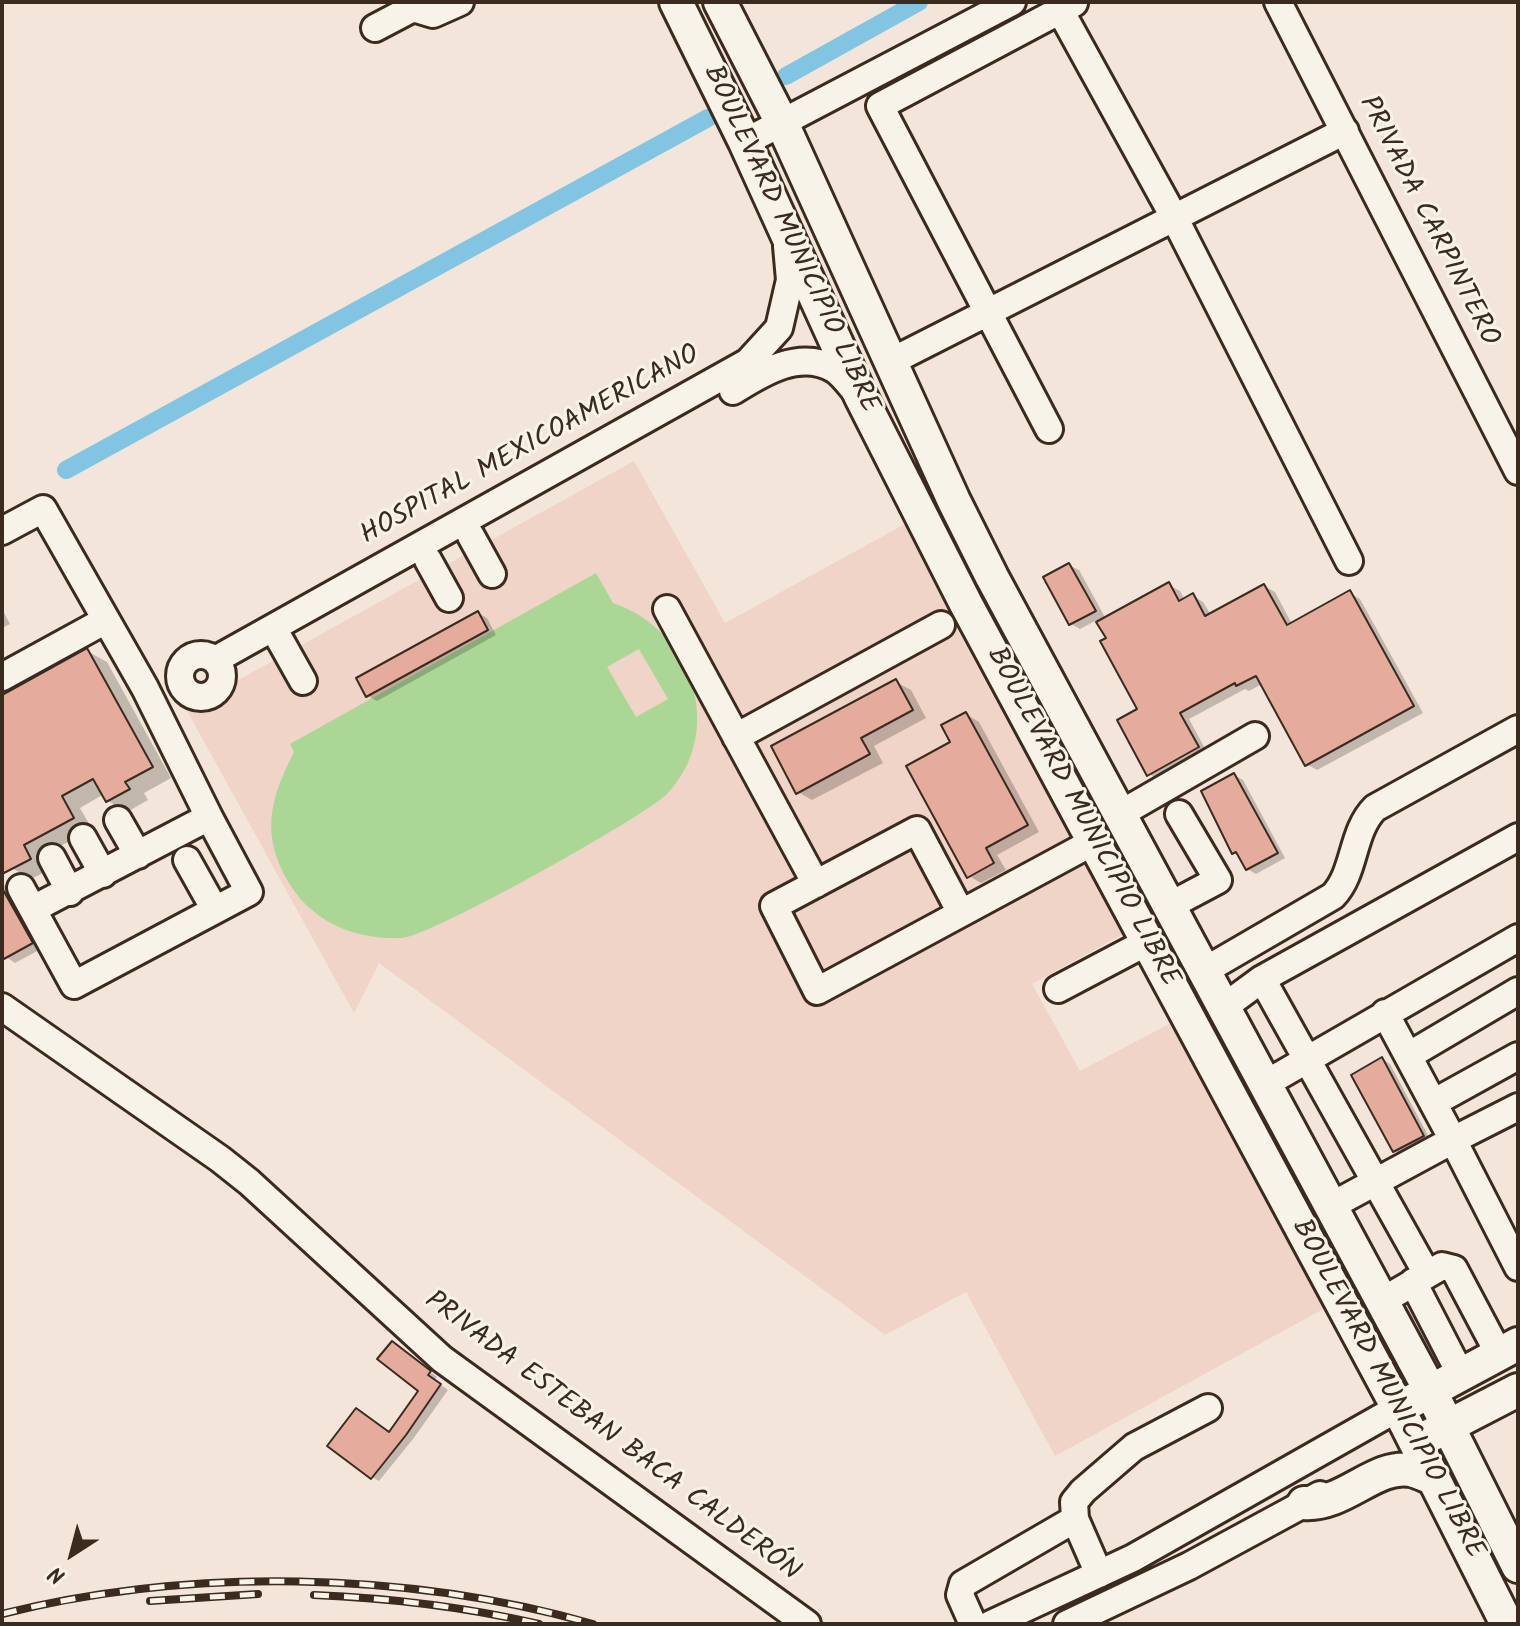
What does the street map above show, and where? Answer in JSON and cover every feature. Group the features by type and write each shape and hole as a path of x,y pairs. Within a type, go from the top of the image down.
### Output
{"main road":[{"name":"BOULEVARD MUNICIPIO LIBRE","path":"676,2 745,142 861,397 966,604 1398,1408 1507,1624"},
{"name":"BOULEVARD MUNICIPIO LIBRE","path":"720,2 782,123 954,501 992,577 1448,1427 1509,1527 1518,1566"},
{"path":"922,515 954,501"},
{"path":"1125,900 1163,894"},
{"path":"1233,1101 1265,1084"},
{"path":"1398,1408 1508,1349"},
{"path":"1416,1443 1518,1390"},
{"path":"1304,1503 1320,1504 1332,1500 1398,1470 1411,1470 1434,1479"}],"street":[{"path":"375,28 413,8 433,14 460,2"},
{"path":"745,142 1012,2"},
{"name":"PRIVADA CARPINTERO","path":"1278,2 1518,471"},
{"path":"1049,429 880,106 1068,6 1349,561"},
{"path":"892,361 1345,131"},
{"name":"HOSPITAL MEXICOAMERICANO","path":"421,557 471,536 748,362 779,328 788,297 790,262 784,227"},
{"path":"768,341 782,365"},
{"name":"HOSPITAL MEXICOAMERICANO","path":"219,666 608,451 782,365 806,362 825,365 837,370 861,397"},
{"path":"2,531 43,509 145,688 249,892 74,985 27,899 70,892 209,817"},
{"path":"471,536 492,574"},
{"path":"421,557 449,598"},
{"path":"667,609 816,884"},
{"name":"HOSPITAL MEXICOAMERICANO","path":"219,666 280,640 305,618"},
{"path":"2,677 106,620"},
{"path":"736,737 941,625"},
{"path":"280,640 303,681"},
{"path":"145,688 186,686 204,698 216,692 222,679 219,666 203,655 190,658 181,668 186,686"},
{"path":"158,714 186,686"},
{"path":"1204,971 1333,896 1342,887 1362,825 1375,808 1518,729"},
{"path":"1120,814 1255,736"},
{"path":"1163,894 1218,880 1179,814"},
{"path":"118,820 138,855"},
{"path":"961,913 917,830 774,906 817,991 1093,842"},
{"path":"1224,1007 1262,979 1518,837"},
{"path":"83,838 103,874"},
{"path":"52,858 70,892"},
{"path":"187,860 215,910"},
{"path":"1058,989 1147,942"},
{"path":"1265,1084 1385,1013 1516,944"},
{"path":"1262,979 1377,1181 1461,1375"},
{"path":"1408,1056 1518,991"},
{"name":"PRIVADA ESTEBAN BACA CALDERÓN","path":"2,1007 220,1159 442,1359 807,1624"},
{"path":"1385,1013 1518,1267"},
{"path":"1433,1103 1518,1056"},
{"path":"1331,1206 1518,1107"},
{"path":"1382,1301 1442,1266 1454,1269 1508,1349"},
{"path":"1099,1574 1075,1519 1074,1502 1134,1447 1208,1408"},
{"path":"991,1624 1154,1547 1398,1408"},
{"path":"1067,1624 1189,1566 1416,1443"},
{"path":"973,1624 960,1595 963,1584 1075,1519"},
{"path":"1469,1548 1509,1527"}],"shaded area":[{"path":"634,461 725,623 905,524 962,639 1123,934 1032,984 1080,1071 1171,1023 1325,1308 1055,1456 966,1292 885,1335 379,963 354,1013 186,709"}],"green space":[{"path":"596,573 613,603 640,616 663,635 681,658 692,685 697,713 695,741 685,769 667,794 650,807 492,898 402,938 368,936 337,926 310,909 289,883 274,849 272,817 279,786 294,752 290,744","holes":["639,649 668,699 636,717 607,667"]}],"building":[{"path":"1069,563 1096,611 1069,625 1043,577"},
{"path":"1169,582 1179,601 1193,593 1205,616 1264,584 1287,625 1350,590 1414,706 1305,766 1256,676 1236,686 1235,683 1180,713 1199,747 1147,776 1117,720 1137,709 1100,641 1106,638 1096,622"},
{"path":"478,611 488,630 366,697 356,678"},
{"path":"87,648 153,767 125,782 130,789 106,802 93,779 62,796 74,818 24,845 31,859 2,874 2,695"},
{"path":"896,679 913,710 861,738 870,754 796,794 771,746"},
{"path":"966,712 1028,825 986,848 994,863 967,878 906,766 950,742 941,725"},
{"path":"1234,773 1278,853 1246,870 1236,852 1232,854 1201,791"},
{"path":"2,888 33,943 2,960"},
{"path":"1382,1057 1424,1136 1393,1152 1351,1075"},
{"path":"392,1341 431,1371 428,1375 441,1384 371,1479 327,1446 356,1408 389,1432 418,1391 377,1359"}],"waterway":[{"path":"786,76 919,2"},
{"path":"66,470 708,118"}],"railway":[{"path":"2,1614 148,1588 298,1582 374,1585 449,1593 522,1606 593,1624"},
{"path":"150,1601 258,1594"},
{"path":"314,1595 427,1604 539,1624"}]}
